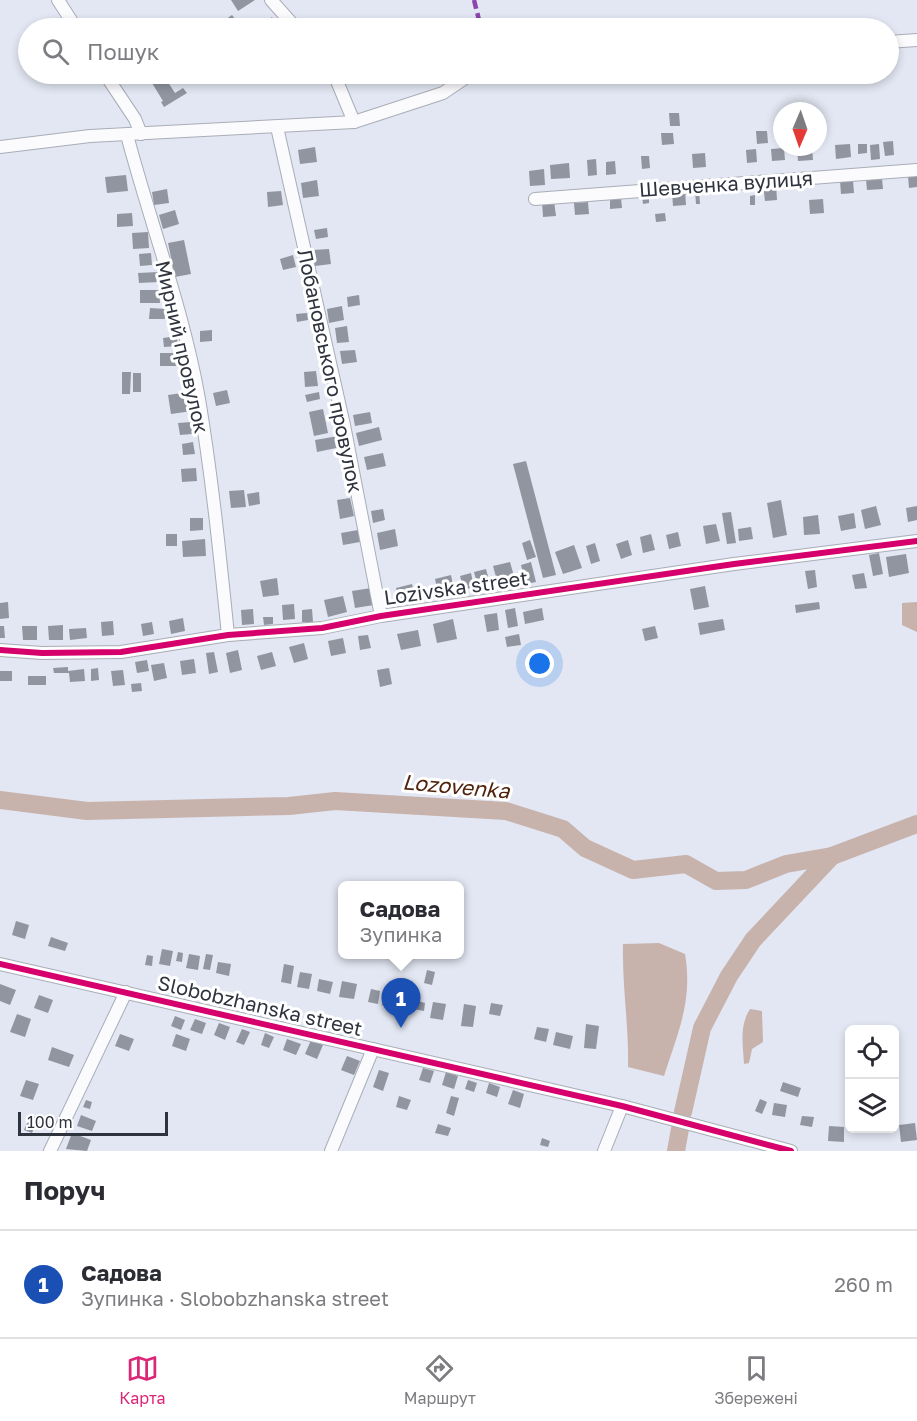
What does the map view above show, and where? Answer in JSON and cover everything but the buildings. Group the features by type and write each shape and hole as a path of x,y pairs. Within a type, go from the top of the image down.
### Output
{"street":[{"path":"57,0 69,18"},
{"path":"271,0 287,18"},
{"path":"899,41 917,40"},
{"path":"112,84 135,119 141,134"},
{"path":"338,84 354,122"},
{"path":"0,147 90,136 233,126 277,127 354,122 425,100 456,84"},
{"name":"Лобановського провулок","path":"277,127 344,425 381,616"},
{"name":"Мирний провулок","path":"127,135 184,336 199,398 217,529 228,635"},
{"name":"Шевченка вулиця","path":"535,199 917,170"},
{"name":"Lozivska street","path":"0,651 121,652 228,635 322,628 381,616 734,564 917,542"},
{"name":"Slobobzhanska street","path":"0,964 622,1106 791,1151"},
{"path":"50,1151 126,992"},
{"path":"331,1151 374,1049"},
{"path":"604,1151 622,1106"}],"shaded area":[{"path":"917,602 917,632 902,625 902,603"},
{"path":"659,943 685,954 687,971 683,1016 664,1076 628,1067 624,975 623,944"},
{"path":"750,1009 762,1011 763,1042 752,1049 749,1063 744,1064 743,1029"}],"waterway":[{"name":"Lozovenka","path":"0,800 87,811 289,806 335,801 506,811 563,829 585,848 633,870 686,864 716,881 746,880 786,864 832,856 917,824"},
{"path":"683,1112 702,1028 729,976 753,940 832,856"},
{"path":"676,1151 680,1129"}],"marked path":[{"path":"474,0 478,18"}],"cycle path":[{"path":"0,650 42,653 121,652 228,635 322,628 381,616 734,564 917,541"},
{"path":"0,964 622,1106 791,1151"}],"place":[{"name":"Садова","path":"401,1028"}]}
